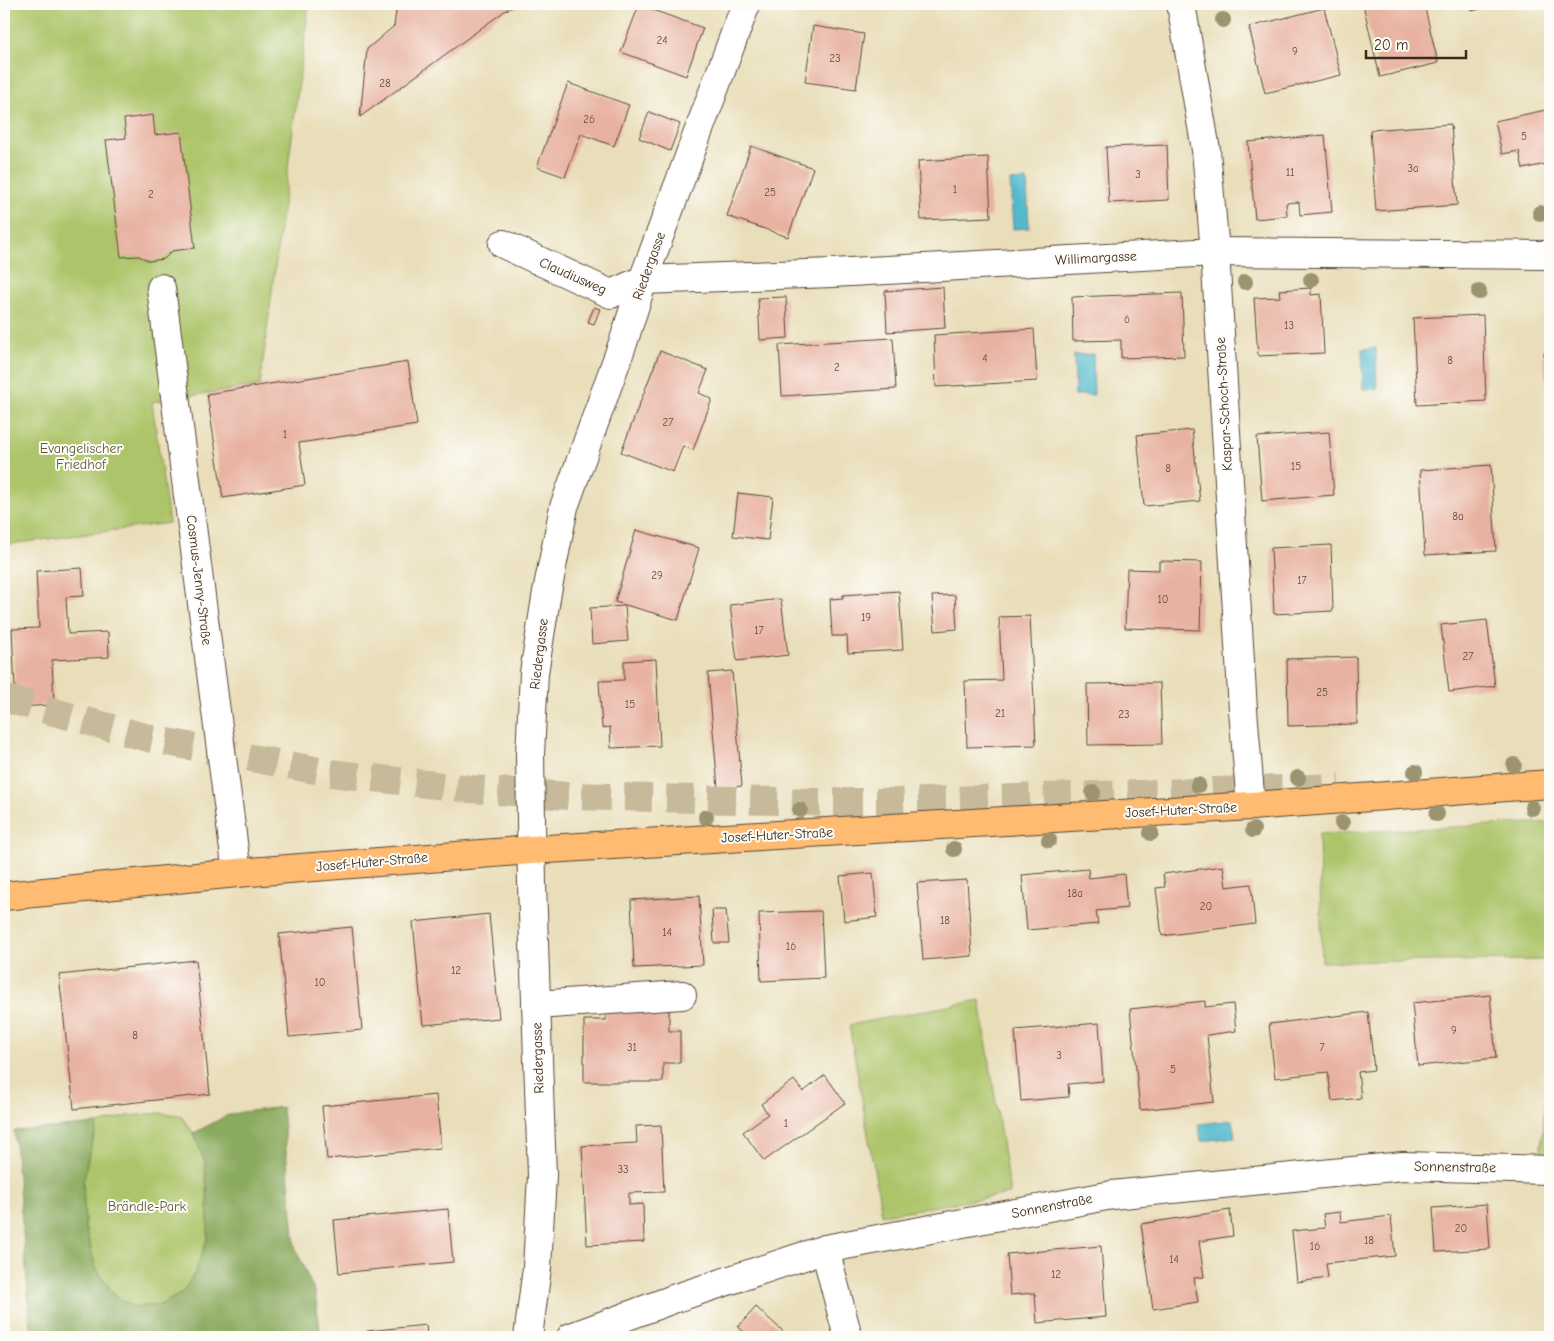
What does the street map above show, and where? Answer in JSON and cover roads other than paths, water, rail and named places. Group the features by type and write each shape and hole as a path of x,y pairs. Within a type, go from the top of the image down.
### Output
{"main road":[{"name":"Josef-Huter-Straße","path":"4,896 237,873 532,850 1251,806 1550,784"}],"street":[{"name":"Riedergasse","path":"528,1337 537,1268 542,1175 530,755 534,673 546,592 564,508 621,349 643,280 746,4"},
{"name":"Kaspar-Schoch-Straße","path":"1181,4 1206,150 1215,252 1240,677 1251,806"},
{"name":"Claudiusweg","path":"503,244 611,294 643,280"},
{"name":"Willimargasse","path":"643,280 812,274 1215,252 1550,255"},
{"name":"Cosmus-Jenny-Straße","path":"161,288 237,873"},
{"path":"536,1005 682,995"},
{"name":"Sonnenstraße","path":"571,1337 676,1298 825,1249 1112,1195 1403,1166 1550,1170"},
{"path":"825,1249 848,1337"}],"water":[{"path":"1027,180 1029,228 1013,229 1010,181"},
{"path":"1376,348 1377,389 1363,389 1362,349"},
{"path":"1093,354 1094,395 1075,395 1074,355"},
{"path":"1232,1120 1235,1137 1201,1141 1199,1124"}],"tunnel":[{"path":"4,698 152,739 330,773 470,789 569,796 895,802 1339,787"}],"park label":[{"name":"Evangelischer Friedhof","path":"81,456"},
{"name":"Brändle-Park","path":"147,1206"}]}
